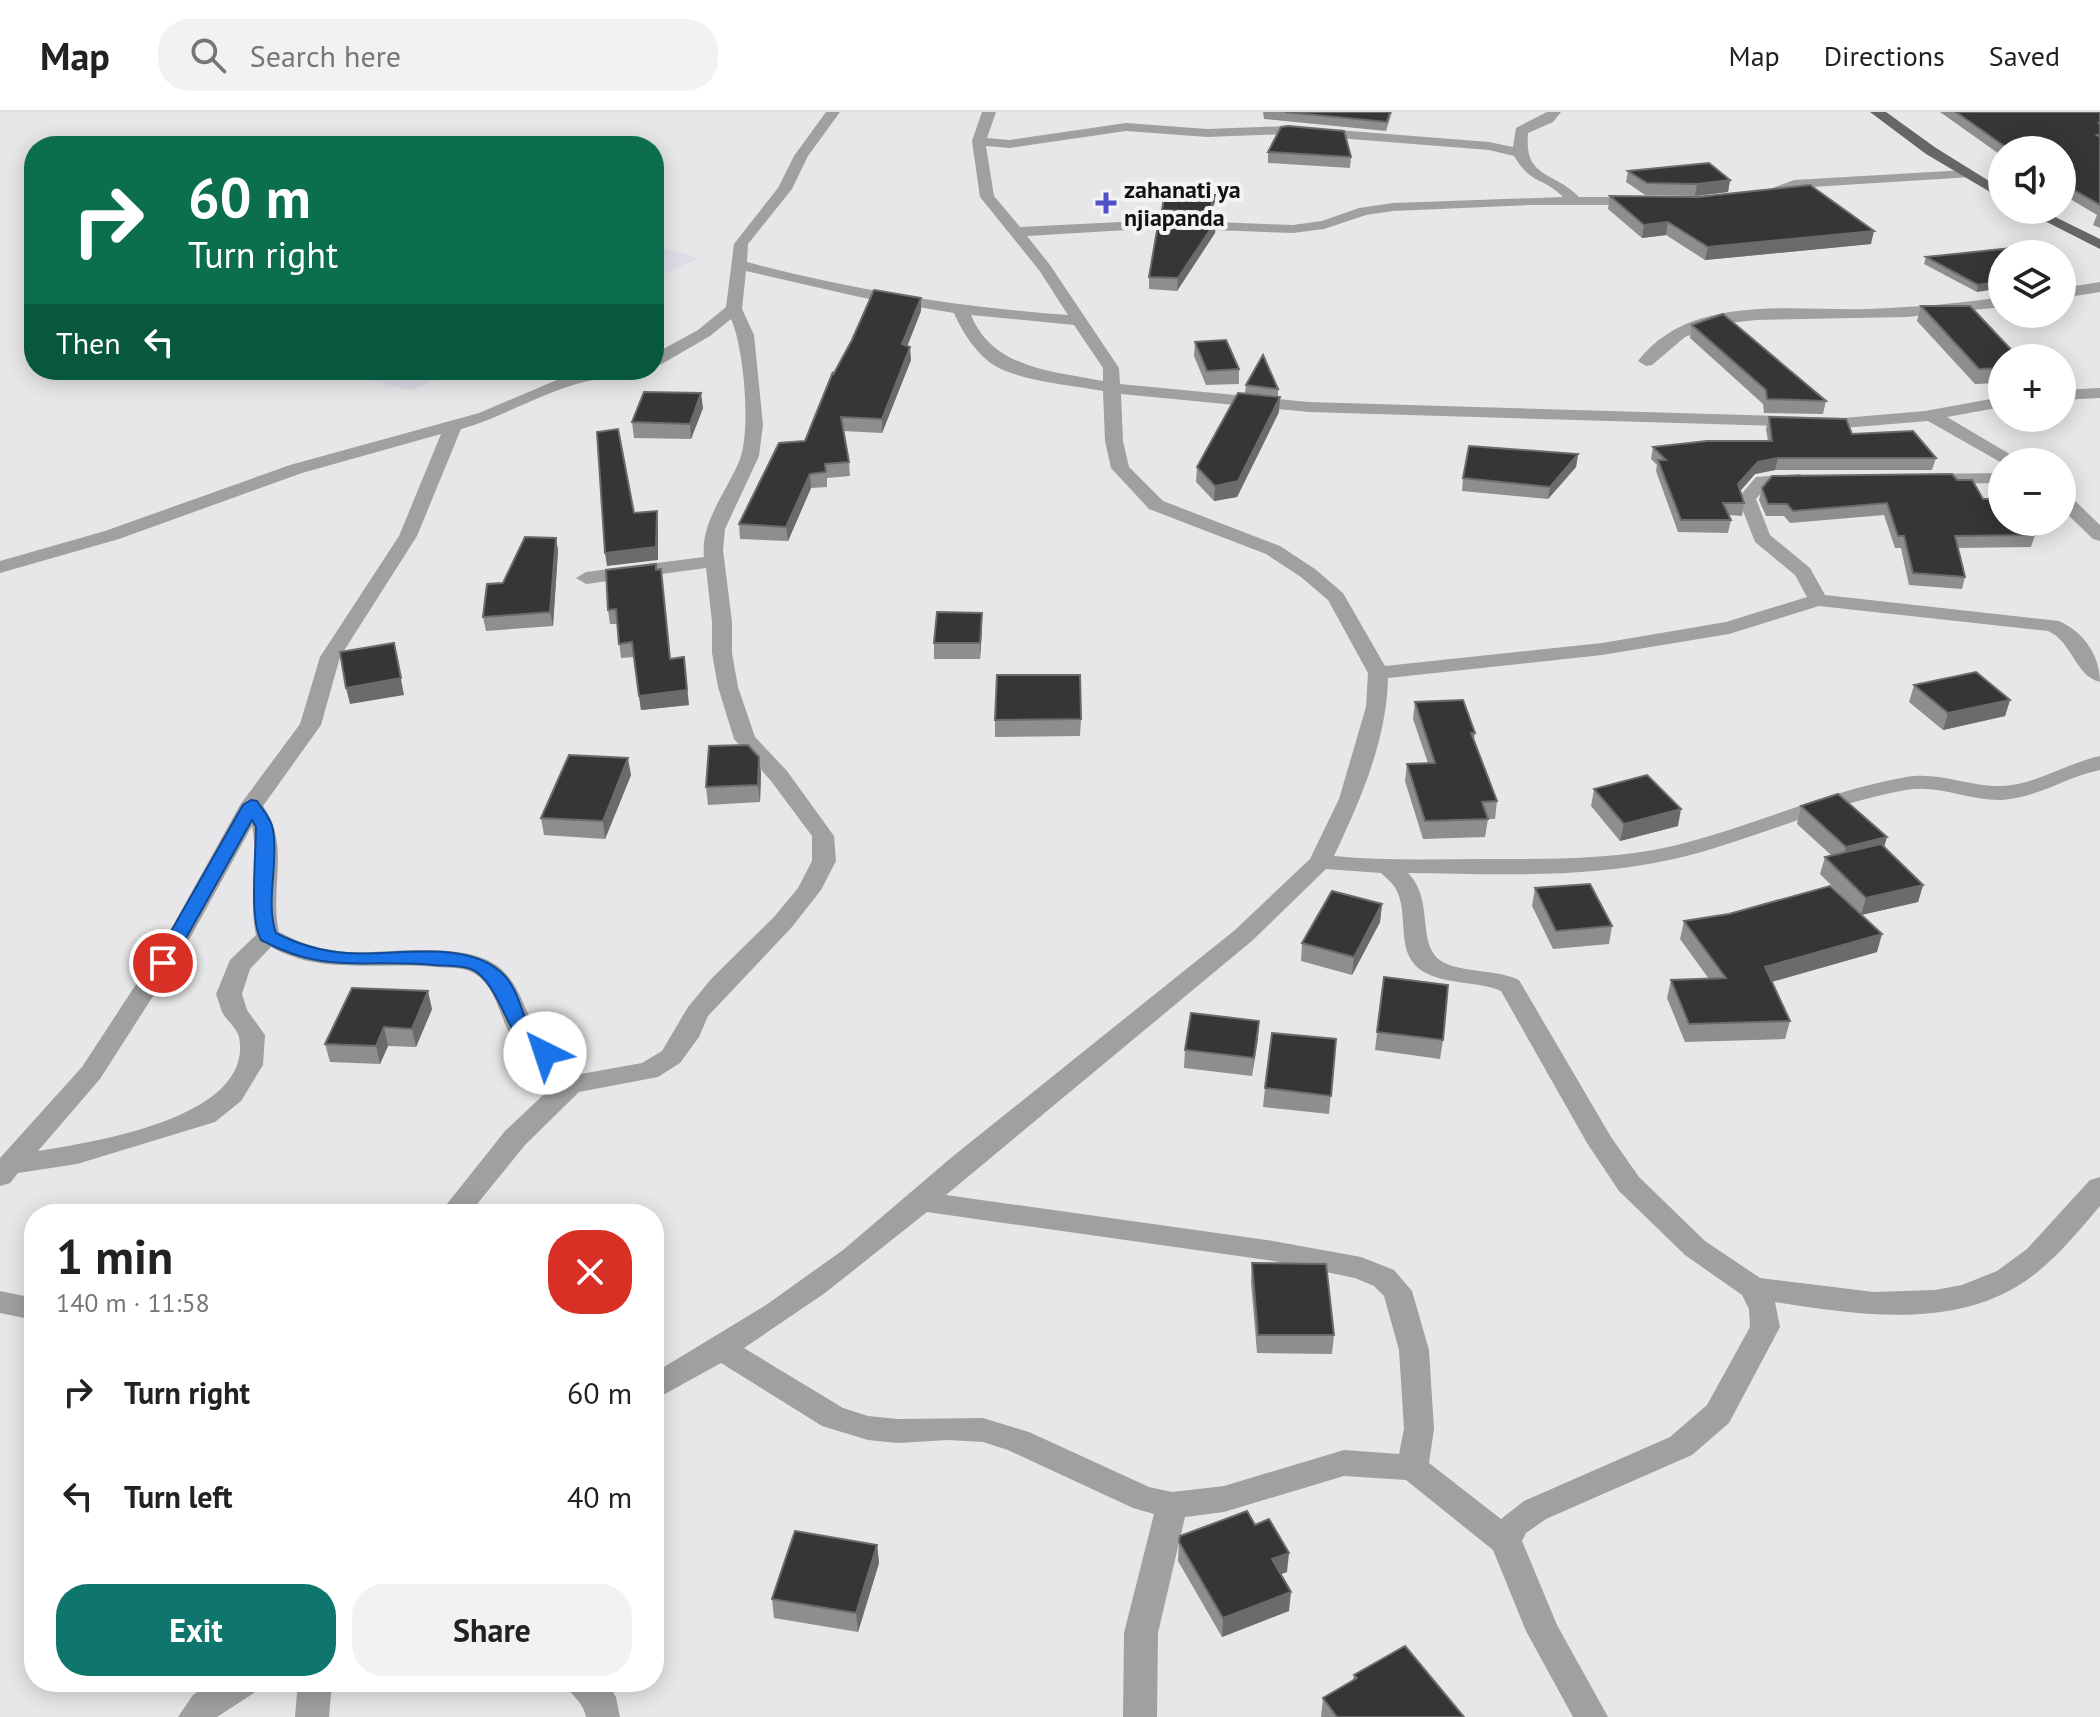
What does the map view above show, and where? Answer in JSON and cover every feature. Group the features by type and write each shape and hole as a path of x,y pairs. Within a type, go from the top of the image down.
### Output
{"main road":[{"path":"1877,112 1988,187"},
{"path":"2058,224 2100,245"}],"street":[{"path":"461,1204 515,1138 571,1084 649,1071 671,1057 686,1037 697,1013 721,984 783,922 809,890 824,861 823,836 779,776 745,739 728,687 714,561 716,529 750,456 754,425 746,335 734,309 741,244 785,189 801,156 833,112"},
{"path":"664,1382 805,1296 924,1202 962,1164 1244,935 1320,862 1350,799 1377,707 1378,673 1336,597 1308,573 1273,550 1156,505 1120,468 1114,441 1111,368 1045,268 987,197 979,141 989,112"},
{"path":"1109,128 1136,112"},
{"path":"1554,112 1548,119 1521,131 1519,153 1531,173 1560,186 1576,202"},
{"path":"979,141 1010,144 1109,128 1219,133 1253,129 1489,146 1519,153"},
{"path":"1743,198 1794,184 1966,174"},
{"path":"1018,232 1161,224 1293,229 1324,225 1364,211 1393,207 1656,202"},
{"path":"738,264 886,299 1077,320"},
{"path":"2076,291 2100,287"},
{"path":"1646,361 1673,337 1699,323 1762,316 1872,313 1988,303"},
{"path":"664,355 704,333 734,309"},
{"path":"960,309 967,326 997,360 1019,369 1114,388 1309,407 1788,423 1886,421 1988,405"},
{"path":"0,567 112,535 296,469 365,448 453,427 572,380"},
{"path":"2076,394 2100,393"},
{"path":"1931,415 1989,448"},
{"path":"5,1170 91,1073 134,1009 251,805 310,725 330,657 408,536 453,427"},
{"path":"1911,479 1988,478"},
{"path":"1813,479 1762,481 1747,498 1759,521 1762,538 1803,572 1818,600"},
{"path":"2076,512 2100,535"},
{"path":"586,578 714,561"},
{"path":"1378,673 1602,649 1716,630 1766,618 1818,600 2052,625 2071,634 2092,670 2100,676"},
{"path":"1320,862 1389,868 1574,865 1622,861 1672,853 1726,839 1836,798 1911,782 1941,783 2004,793 2034,788 2074,769 2100,763"},
{"path":"251,805 264,827 262,918 268,936 296,951 323,957 350,960 413,957 475,963 497,978 530,1044 564,1063 571,1084"},
{"path":"1389,868 1408,887 1410,919 1424,960 1443,971 1487,976 1510,986 1601,1143 1629,1184 1695,1248 1753,1288 1818,1298 1873,1302 1933,1302 1962,1296 1992,1287 2022,1268 2068,1224 2100,1187"},
{"path":"5,1170 161,1131 206,1116 232,1095 250,1065 252,1035 235,1012 229,994 239,966 268,936"},
{"path":"924,1202 1273,1251 1361,1268 1384,1278 1397,1291 1414,1350 1419,1429 1413,1468"},
{"path":"1506,1541 1515,1524 1535,1510 1681,1446 1718,1414 1765,1327 1764,1309 1753,1288"},
{"path":"0,1302 24,1307"},
{"path":"722,1349 833,1417 868,1428 898,1431 948,1428 983,1430 1018,1441 1144,1499 1172,1505 1224,1499 1344,1463 1413,1468 1506,1541 1543,1631 1591,1717"},
{"path":"1140,1717 1141,1633 1172,1505"},
{"path":"195,1717 205,1706 227,1692"},
{"path":"312,1717 314,1692"},
{"path":"593,1692 599,1697 603,1717"}],"shaded area":[{"path":"664,248 699,258 664,274"},
{"path":"371,380 434,380 410,391"}],"building":[{"path":"1285,112 1390,112 1387,122"},
{"path":"1956,112 2100,112 2100,135 2097,135 2100,137 2100,205 2076,191 2076,136 1990,136"},
{"path":"1281,127 1344,131 1351,157 1268,152"},
{"path":"1709,163 1730,180 1697,184 1647,183 1628,171"},
{"path":"1810,185 1874,231 1708,247 1668,222 1644,225 1610,196 1698,197"},
{"path":"1165,192 1215,195 1209,212 1162,210"},
{"path":"1159,219 1216,221 1178,278 1149,277"},
{"path":"1988,250 1988,283 1978,285 1926,257"},
{"path":"874,290 921,298 902,344 910,347 882,419 841,417 849,462 825,464 826,472 810,474 786,527 739,524 779,443 805,441 833,372 833,375"},
{"path":"1921,306 1970,306 2006,344 1988,344 1988,369 1979,369"},
{"path":"1723,314 1826,401 1767,399 1766,390 1692,325"},
{"path":"1226,340 1239,369 1207,371 1195,342"},
{"path":"1263,355 1278,389 1246,385"},
{"path":"644,392 701,393 690,424 632,422"},
{"path":"1238,393 1280,397 1238,481 1215,486 1197,467"},
{"path":"1769,417 1846,419 1852,434 1913,431 1936,458 1778,458 1758,462 1738,484 1744,503 1723,503 1731,520 1681,520 1658,460 1666,460 1653,447 1707,441 1772,441"},
{"path":"618,429 634,513 657,511 656,547 605,553 597,432"},
{"path":"1469,446 1578,454 1550,487 1463,478"},
{"path":"1952,474 1957,480 1972,480 1983,499 1988,499 1988,536 1955,536 1965,577 1913,573 1904,536 1898,536 1887,503 1793,511 1787,504 1768,504 1762,488 1772,476"},
{"path":"525,537 556,538 550,612 483,617 487,584 503,583"},
{"path":"656,564 656,570 661,569 670,659 684,657 687,690 639,696 632,642 619,644 616,609 608,610 606,570"},
{"path":"937,612 982,613 980,643 934,643"},
{"path":"394,643 401,678 346,688 340,652"},
{"path":"1976,672 2010,700 1948,713 1914,685"},
{"path":"997,675 1080,675 1081,719 995,720"},
{"path":"1463,700 1475,733 1471,733 1497,801 1482,802 1488,819 1425,821 1407,764 1435,763 1415,702"},
{"path":"748,745 759,757 758,785 706,787 709,746"},
{"path":"569,755 628,758 603,821 541,818"},
{"path":"1647,775 1681,809 1624,824 1594,789"},
{"path":"1838,794 1887,837 1846,847 1801,806"},
{"path":"1881,844 1923,885 1866,898 1825,857"},
{"path":"1590,884 1612,926 1556,931 1535,888"},
{"path":"1830,886 1882,934 1765,967 1790,1021 1689,1024 1671,980 1726,978 1684,921 1729,914"},
{"path":"1332,891 1382,904 1354,957 1302,943"},
{"path":"1384,977 1448,985 1443,1040 1377,1032"},
{"path":"352,988 428,991 412,1029 384,1027 376,1046 325,1044"},
{"path":"1191,1013 1259,1021 1254,1058 1185,1050"},
{"path":"1272,1033 1336,1039 1331,1096 1265,1088"},
{"path":"1252,1263 1326,1264 1334,1335 1258,1335"},
{"path":"1247,1511 1255,1525 1269,1519 1289,1553 1272,1559 1291,1592 1223,1618 1179,1542 1180,1536"},
{"path":"795,1531 877,1545 856,1613 772,1599"},
{"path":"1405,1646 1464,1717 1337,1717 1323,1698 1357,1678 1354,1675"}],"place":[{"name":"zahanati ya njiapanda","path":"1106,203"}],"route":[{"path":"163,963 251,805 264,827 262,918 268,936 296,951 323,957 350,960 413,957 475,963 497,978 511,1001 523,1034 530,1044 545,1053"}]}
